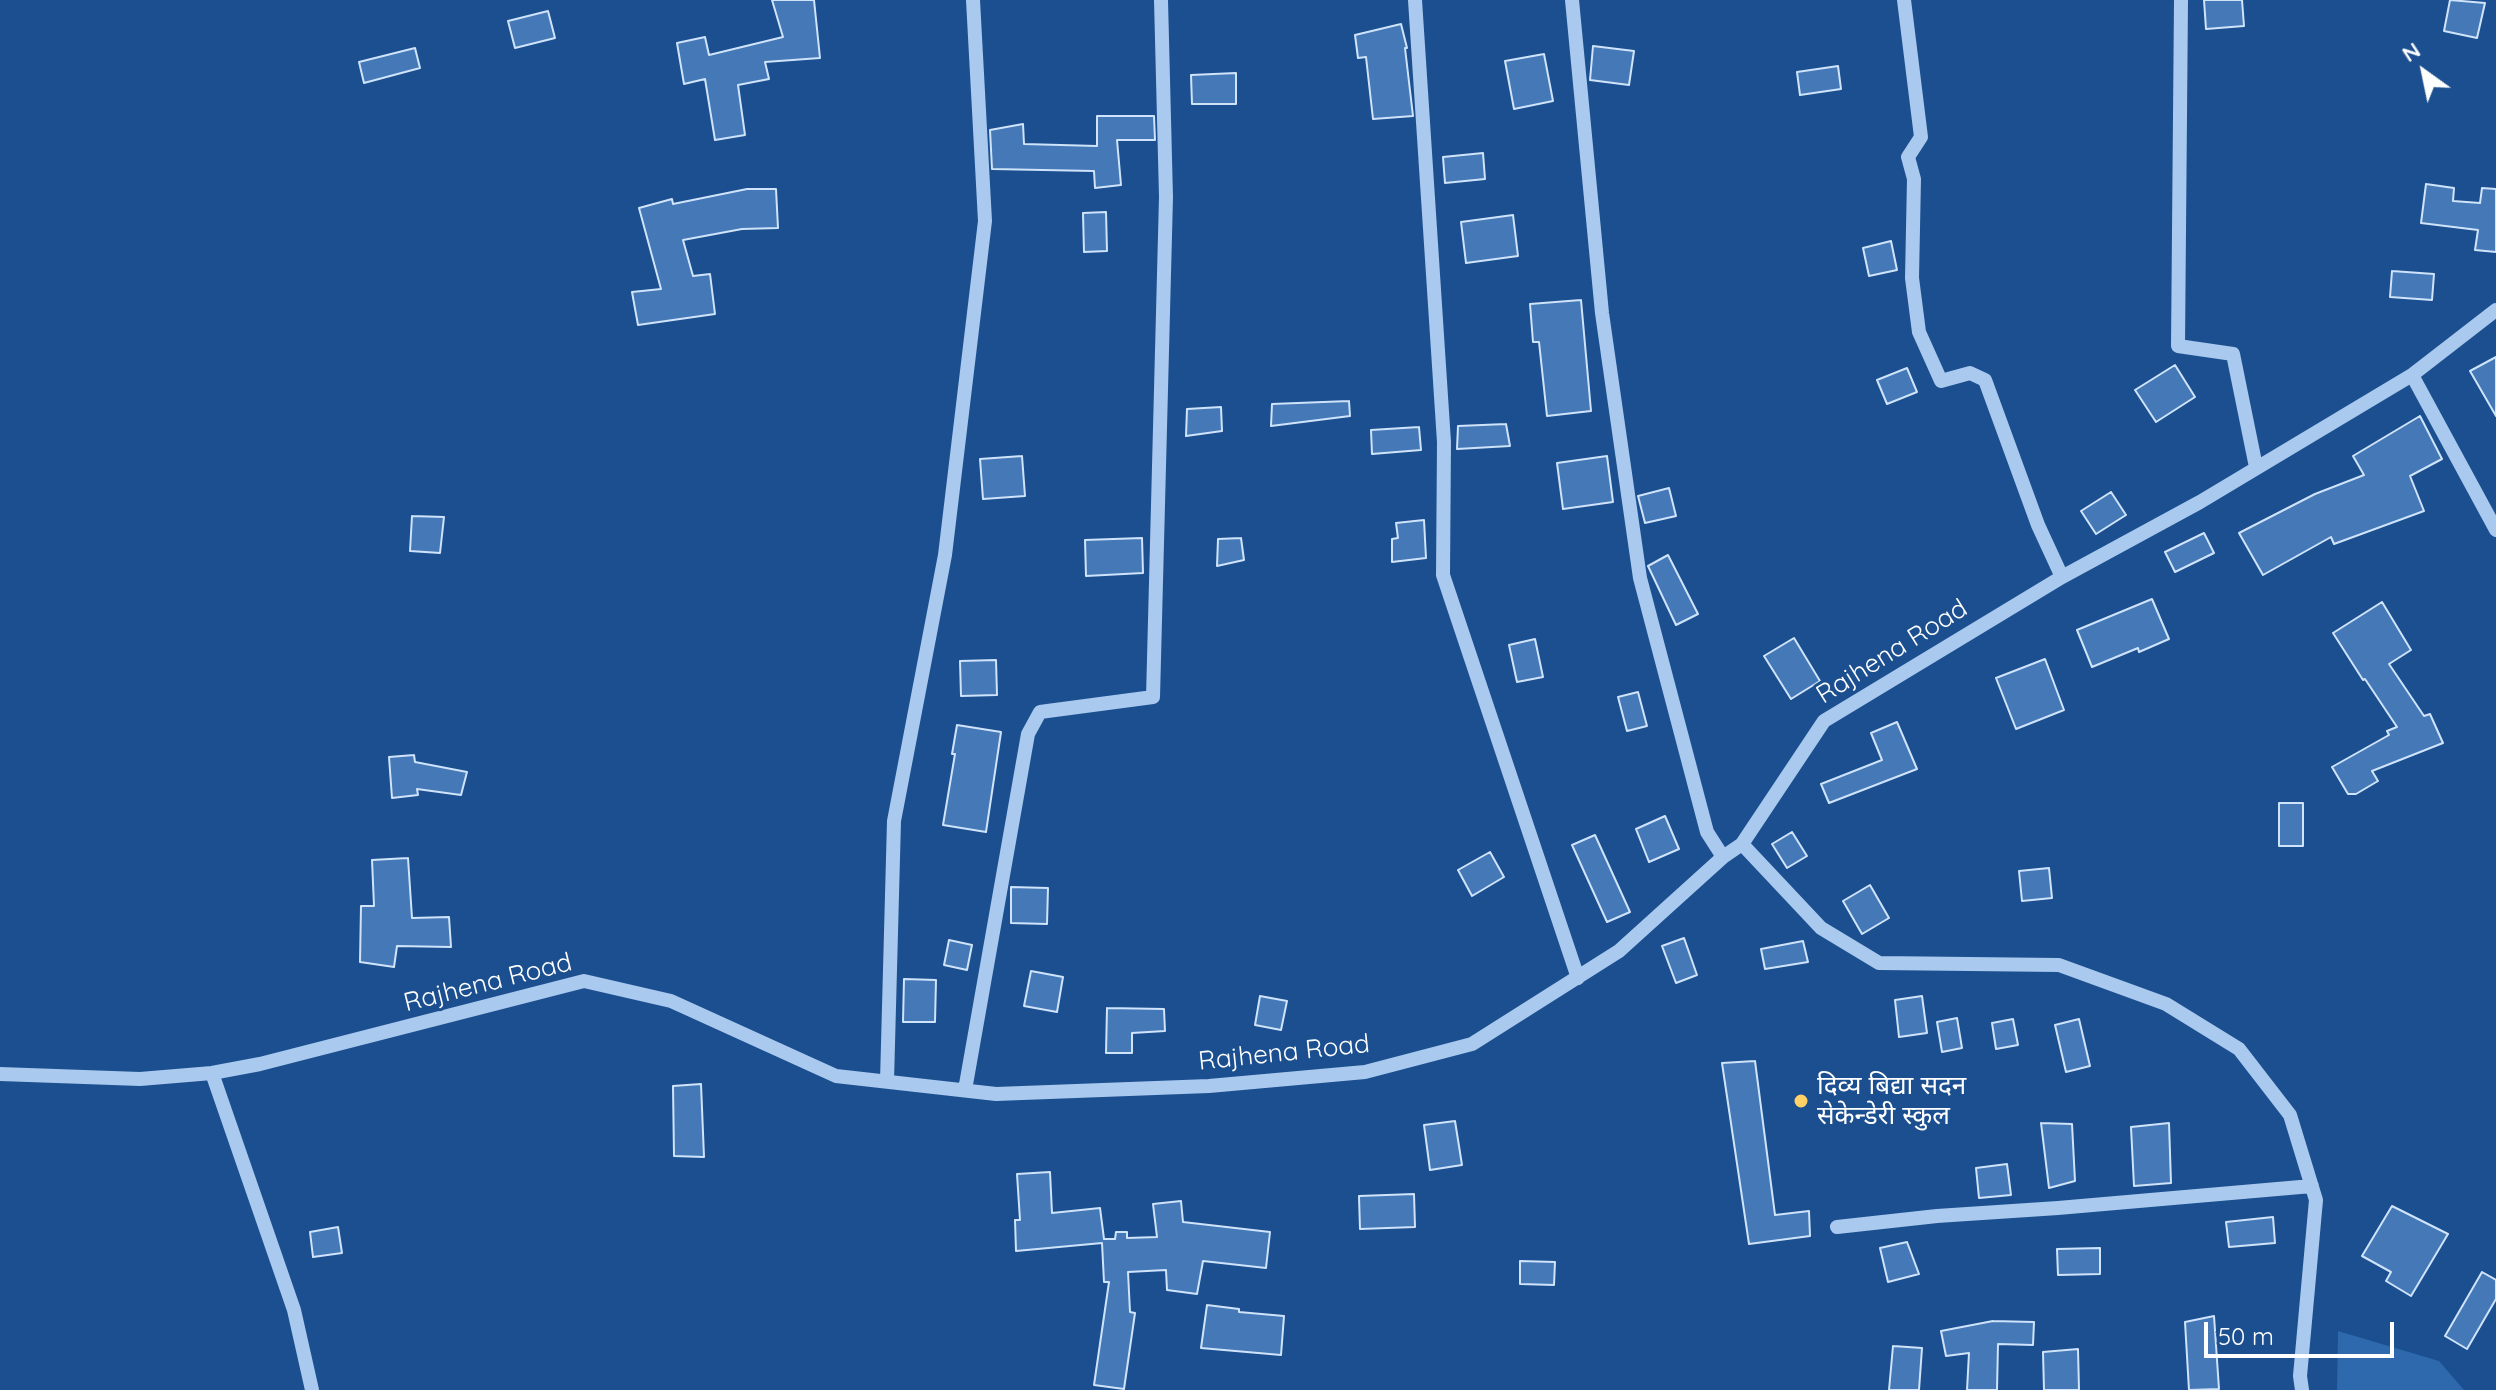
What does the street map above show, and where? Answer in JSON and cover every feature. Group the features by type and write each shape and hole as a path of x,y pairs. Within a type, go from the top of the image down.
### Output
{"street":[{"path":"887,1081 894,821 945,555 985,221 973,0"},
{"path":"965,1090 1028,734 1040,712 1153,697 1166,197 1161,0"},
{"path":"1415,0 1444,442 1443,575 1578,978"},
{"path":"1572,0 1602,313 1640,578 1707,832 1723,857"},
{"path":"1904,0 1921,137 1908,157 1914,179 1912,278 1919,332 1941,381 1970,373 1985,380 2038,525 2062,577"},
{"path":"2181,0 2178,346 2233,354 2256,467"},
{"name":"Rajhena Road","path":"0,1074 140,1079 212,1073 337,1045 584,981 671,1001 836,1076 996,1094 1209,1086 1365,1072 1472,1044 1619,951 1723,857 1742,844 1824,721 2062,577 2200,502 2412,375 2496,310"},
{"path":"2412,375 2496,530"},
{"path":"1742,844 1821,928 1879,963 2059,965 2166,1004 2239,1049 2290,1115 2316,1200 2300,1376 2302,1390"},
{"path":"212,1073 294,1310 312,1390"},
{"path":"1837,1227 2312,1186"}],"shaded area":[{"path":"2338,1331 2439,1361 2464,1390 2337,1390"}],"building":[{"path":"772,0 814,0 820,58 765,62 769,79 738,85 745,135 715,140 705,79 684,84 677,43 705,37 709,55 783,37"},
{"path":"2204,0 2242,0 2244,26 2206,29"},
{"path":"2450,0 2485,3 2477,38 2444,31"},
{"path":"548,11 555,38 515,48 508,21"},
{"path":"1401,24 1407,48 1413,116 1373,119 1366,57 1358,58 1355,35"},
{"path":"1593,46 1634,51 1629,85 1590,80"},
{"path":"415,48 420,68 364,83 359,62"},
{"path":"1544,54 1553,101 1514,109 1505,61"},
{"path":"1838,66 1841,89 1800,95 1797,72"},
{"path":"1236,73 1236,104 1192,104 1191,75"},
{"path":"1097,116 1154,116 1155,140 1117,140 1121,185 1095,188 1094,171 992,169 990,130 1023,124 1024,144 1097,146"},
{"path":"1483,153 1485,179 1445,183 1443,157"},
{"path":"2426,184 2454,188 2453,201 2480,203 2482,188 2496,189 2496,252 2475,250 2478,230 2421,223"},
{"path":"747,189 776,189 778,228 742,229 683,240 693,276 710,274 715,314 638,325 632,292 661,289 639,208 672,199 673,204"},
{"path":"1106,212 1107,251 1084,252 1083,213"},
{"path":"1513,215 1518,256 1466,263 1461,222"},
{"path":"1891,241 1897,270 1869,276 1863,248"},
{"path":"2392,271 2434,274 2432,300 2390,297"},
{"path":"1581,300 1591,411 1547,416 1539,342 1533,342 1530,304"},
{"path":"2496,357 2496,416 2470,371"},
{"path":"2175,365 2195,397 2156,422 2135,390"},
{"path":"1907,368 1917,392 1887,404 1877,380"},
{"path":"1349,401 1350,416 1271,426 1272,404"},
{"path":"1221,407 1222,431 1186,436 1187,409"},
{"path":"2420,416 2442,459 2410,476 2424,511 2334,544 2331,537 2263,575 2239,533 2315,494 2364,475 2353,456"},
{"path":"1506,424 1510,446 1457,449 1458,426"},
{"path":"1419,427 1421,450 1372,454 1371,430"},
{"path":"1022,456 1025,496 983,499 980,459"},
{"path":"1607,456 1613,502 1563,509 1557,463"},
{"path":"1669,488 1676,516 1645,523 1638,496"},
{"path":"2111,492 2126,515 2096,534 2081,511"},
{"path":"412,516 444,517 440,553 410,551"},
{"path":"1424,520 1426,558 1392,562 1392,539 1398,538 1396,523"},
{"path":"2204,533 2214,553 2175,572 2165,552"},
{"path":"1142,538 1143,573 1086,576 1085,540"},
{"path":"1241,538 1244,560 1217,566 1218,539"},
{"path":"1668,555 1698,614 1676,625 1648,566"},
{"path":"2152,599 2169,639 2092,667 2077,630"},
{"path":"2382,602 2411,650 2389,664 2424,716 2430,714 2443,743 2372,771 2378,781 2356,794 2348,794 2332,767 2389,735 2387,731 2397,727 2333,633"},
{"path":"1794,638 1820,681 1791,699 1764,656"},
{"path":"1535,639 1543,677 1517,682 1509,645"},
{"path":"2045,659 2064,710 2016,729 1996,678"},
{"path":"996,660 997,695 961,696 960,661"},
{"path":"1638,692 1647,726 1627,731 1618,697"},
{"path":"1897,722 1917,769 1829,803 1821,784 1882,760 1871,733"},
{"path":"957,725 1001,732 986,832 943,825"},
{"path":"414,755 415,762 467,772 461,795 417,789 418,795 392,798 389,757"},
{"path":"2279,803 2303,803 2303,846 2279,846"},
{"path":"1665,816 1679,849 1649,862 1636,829"},
{"path":"1792,832 1807,856 1787,868 1772,844"},
{"path":"1595,835 1630,912 1607,922 1572,845"},
{"path":"1490,852 1504,877 1472,896 1458,870"},
{"path":"408,858 412,918 449,917 451,947 397,946 394,967 360,962 361,906 374,906 372,860"},
{"path":"2049,868 2052,898 2022,901 2019,871"},
{"path":"1870,885 1889,918 1862,934 1843,901"},
{"path":"1011,887 1048,888 1047,924 1011,923"},
{"path":"1684,938 1697,975 1676,983 1662,946"},
{"path":"949,940 972,945 967,970 944,965"},
{"path":"1803,941 1808,962 1765,969 1761,949"},
{"path":"1031,971 1063,977 1057,1012 1024,1006"},
{"path":"904,979 936,980 935,1022 903,1022"},
{"path":"1260,996 1287,1001 1281,1030 1255,1025"},
{"path":"1922,996 1927,1033 1899,1037 1895,1000"},
{"path":"1107,1008 1164,1009 1165,1031 1132,1033 1132,1053 1106,1053"},
{"path":"1957,1018 1962,1048 1942,1052 1937,1022"},
{"path":"2013,1019 2018,1045 1996,1049 1992,1023"},
{"path":"2079,1019 2090,1066 2066,1072 2055,1025"},
{"path":"1755,1061 1775,1215 1809,1211 1810,1236 1749,1244 1722,1063"},
{"path":"701,1084 704,1157 674,1156 673,1086"},
{"path":"1455,1121 1462,1165 1430,1170 1424,1125"},
{"path":"2041,1123 2072,1124 2075,1181 2049,1188"},
{"path":"2169,1123 2171,1183 2134,1186 2131,1127"},
{"path":"2007,1164 2011,1195 1979,1198 1976,1168"},
{"path":"1050,1172 1052,1213 1100,1208 1104,1239 1115,1239 1116,1232 1127,1232 1127,1238 1157,1237 1153,1204 1181,1201 1183,1222 1270,1232 1266,1268 1203,1261 1197,1294 1167,1290 1166,1270 1128,1272 1130,1312 1135,1313 1124,1389 1094,1385 1109,1282 1104,1282 1102,1243 1016,1251 1015,1220 1020,1220 1017,1174"},
{"path":"1414,1194 1415,1227 1360,1229 1359,1196"},
{"path":"2392,1206 2448,1234 2411,1296 2386,1281 2391,1272 2362,1256"},
{"path":"2273,1217 2275,1243 2229,1247 2226,1222"},
{"path":"338,1227 342,1253 313,1257 310,1232"},
{"path":"1907,1242 1919,1274 1888,1282 1880,1248"},
{"path":"2100,1248 2100,1274 2058,1275 2057,1249"},
{"path":"1520,1261 1555,1262 1554,1285 1520,1284"},
{"path":"2482,1272 2496,1280 2496,1299 2467,1349 2445,1336"},
{"path":"1207,1305 1239,1309 1239,1312 1284,1316 1281,1355 1201,1348"},
{"path":"2214,1316 2219,1389 2189,1390 2185,1322"},
{"path":"1993,1321 2034,1322 2033,1345 1998,1344 1997,1390 1967,1390 1969,1353 1946,1356 1941,1331"},
{"path":"1893,1346 1922,1348 1919,1390 1889,1390"},
{"path":"2078,1349 2079,1390 2044,1390 2043,1352"}],"place":[{"name":"दिव्य बिद्या सदन सेकेन्डेरी स्कुल","path":"1801,1101"}]}
